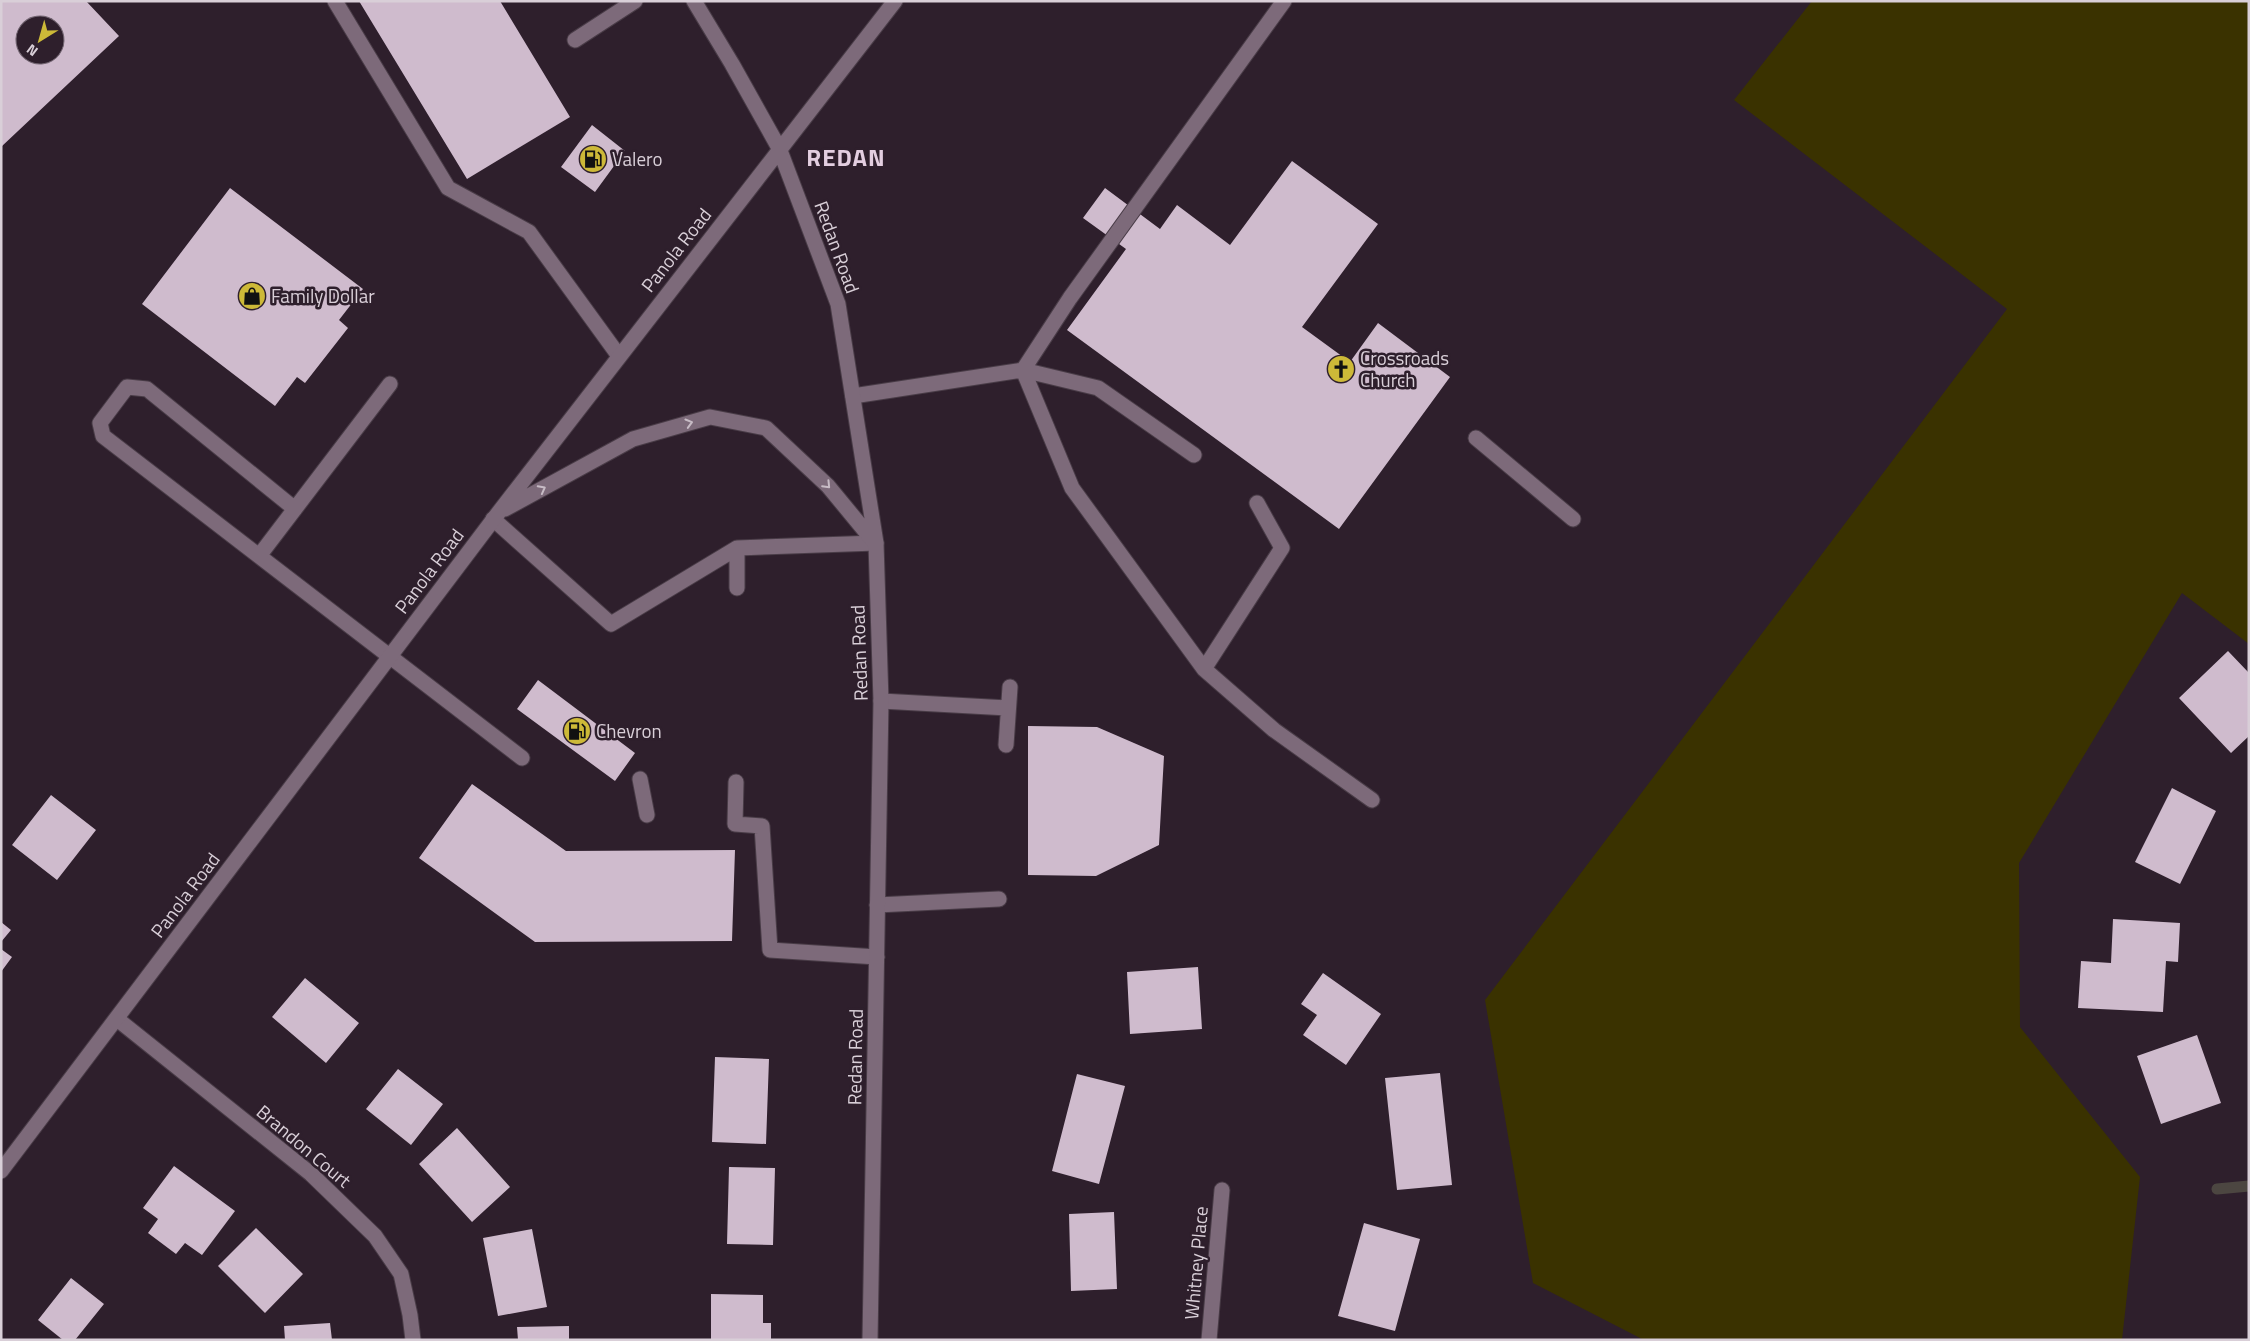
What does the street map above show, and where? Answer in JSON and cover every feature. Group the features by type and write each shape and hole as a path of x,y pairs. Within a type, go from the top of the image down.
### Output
{"main road":[{"path":"335,1 448,188 529,232 619,356"},
{"path":"575,40 635,1"},
{"name":"Redan Road","path":"694,1 779,148 838,304 876,543 881,701 870,1340"},
{"name":"Panola Road","path":"1,1171 496,516 894,1"},
{"path":"1023,370 1070,298 1284,1"},
{"path":"1023,370 1072,488 1204,669 1274,730 1372,800"},
{"path":"853,396 1023,370 1098,388 1194,455"},
{"path":"259,556 390,384"},
{"path":"295,510 147,389 127,387 100,423 103,436 522,758"},
{"path":"710,417 766,428 828,486 876,543 737,548 611,624 496,516 633,440 710,417"},
{"path":"1476,438 1573,519"},
{"path":"1204,669 1282,548 1257,503"},
{"path":"737,548 737,588"},
{"path":"1006,745 1010,687"},
{"path":"881,701 1008,708"},
{"path":"640,779 647,815"},
{"path":"736,782 735,824 762,826 770,950 877,957"},
{"path":"877,905 998,899"},
{"name":"Brandon Court","path":"117,1019 311,1174 374,1236 401,1274 410,1315 413,1340"},
{"name":"Whitney Place","path":"1209,1340 1222,1190"}],"shaded area":[{"path":"1812,1 2249,1 2249,644 2182,593 2019,863 2020,1027 2140,1177 2122,1340 1644,1340 1533,1283 1485,1000 2007,309 1734,100"}],"building":[{"path":"1,1 86,1 119,36 1,147"},
{"path":"359,1 500,1 570,117 467,179"},
{"name":"Valero","path":"592,125 625,151 595,192 561,167"},
{"path":"1292,161 1378,224 1302,327 1350,362 1378,323 1450,377 1339,529 1067,330 1126,249 1083,218 1105,188 1160,229 1177,205 1230,245"},
{"name":"Family Dollar","path":"230,188 363,289 339,320 348,328 305,383 297,377 275,406 142,304"},
{"path":"2228,651 2249,673 2249,736 2231,753 2179,698"},
{"name":"Chevron","path":"538,680 635,753 615,781 517,709"},
{"path":"1028,726 1097,727 1164,756 1159,845 1096,876 1028,875"},
{"path":"472,784 566,851 735,850 732,941 535,942 419,858"},
{"path":"2172,788 2216,811 2180,884 2135,862"},
{"path":"51,795 96,830 57,880 12,845"},
{"path":"2113,919 2180,923 2178,962 2166,961 2163,1012 2078,1008 2081,961 2111,963"},
{"path":"1,922 11,930 1,942"},
{"path":"1,949 12,957 1,972"},
{"path":"1198,967 1202,1029 1130,1034 1127,972"},
{"path":"1323,973 1381,1014 1346,1065 1303,1035 1317,1015 1301,1004"},
{"path":"305,978 359,1023 326,1063 272,1017"},
{"path":"2197,1035 2221,1103 2161,1124 2137,1056"},
{"path":"715,1057 769,1059 766,1144 712,1142"},
{"path":"398,1069 443,1104 411,1145 366,1109"},
{"path":"1440,1073 1452,1185 1397,1190 1385,1078"},
{"path":"1077,1074 1125,1086 1099,1184 1052,1171"},
{"path":"457,1128 510,1187 472,1222 419,1164"},
{"path":"174,1166 235,1211 202,1255 185,1243 176,1254 148,1233 158,1219 143,1208"},
{"path":"729,1167 775,1168 773,1245 727,1244"},
{"path":"1114,1212 1117,1289 1071,1291 1069,1214"},
{"path":"1364,1223 1420,1239 1395,1331 1338,1316"},
{"path":"256,1228 303,1274 265,1313 218,1266"},
{"path":"532,1229 547,1307 498,1316 483,1238"},
{"path":"71,1278 104,1304 75,1340 63,1340 38,1320"},
{"path":"711,1294 763,1295 763,1323 771,1323 771,1340 711,1340"},
{"path":"330,1323 332,1340 285,1340 284,1326"},
{"path":"569,1326 569,1340 518,1340 517,1327"}],"waterway":[{"path":"2217,1189 2249,1186"}],"place":[{"name":"Valero","path":"593,159"},
{"name":"Family Dollar","path":"252,296"},
{"name":"Crossroads Church","path":"1341,369"},
{"name":"Chevron","path":"577,731"}],"district":[{"name":"REDAN","path":"846,158"}]}
